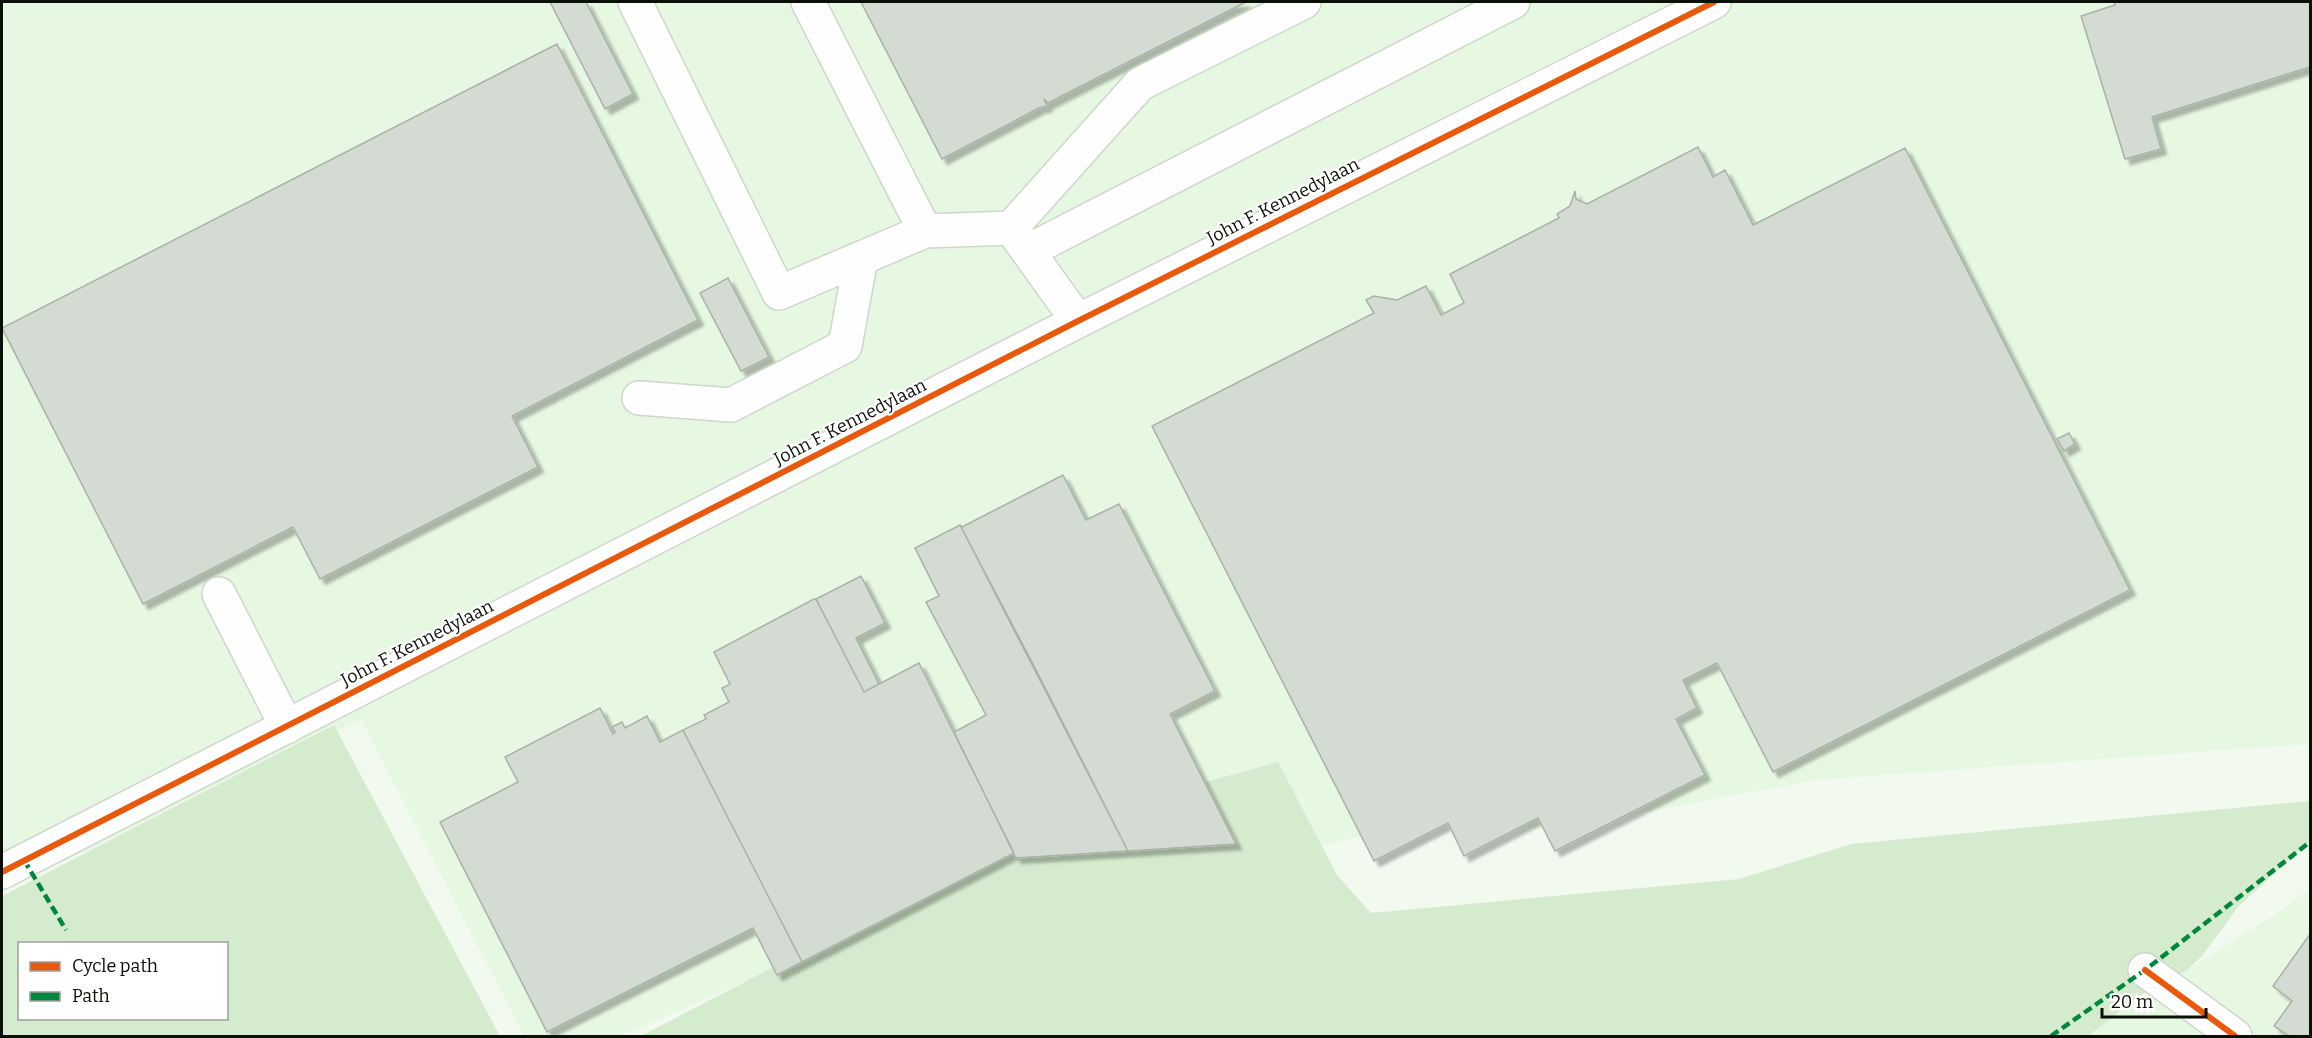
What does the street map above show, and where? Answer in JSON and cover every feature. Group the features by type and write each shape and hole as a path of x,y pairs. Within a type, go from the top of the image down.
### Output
{"street":[{"path":"635,2 779,293 925,231 1020,240 1513,2"},
{"path":"808,2 925,231"},
{"path":"1020,240 1140,84 1304,2"},
{"name":"John F. Kennedylaan","path":"2,872 1078,321 1714,2"},
{"path":"1020,240 1078,321"},
{"path":"639,398 731,405 845,345 861,258"},
{"path":"219,594 287,727"},
{"path":"2145,970 2235,1036"}],"shaded area":[{"path":"2,2 2310,2 2310,744 1816,780 1562,828 1418,823 1276,856 1032,856 621,1036 524,1036 361,720 2,891"},
{"path":"334,725 500,1036 2,1036 2,896"},
{"path":"1278,762 1337,875 1371,913 1739,879 1851,844 2310,801 2310,840 2238,907 2202,956 2186,971 2149,989 2088,1036 641,1036 785,961 1118,806"},
{"path":"2310,889 2310,1036 2082,1036 2280,911"}],"building":[{"path":"550,2 586,2 633,94 605,109"},
{"path":"861,2 1246,2 1048,103 1044,99 1047,106 1039,108 942,159"},
{"path":"2114,2 2310,2 2310,67 2152,117 2161,149 2125,159 2081,16 2115,5"},
{"path":"557,44 698,320 512,416 538,467 320,579 293,527 143,604 2,328"},
{"path":"1698,147 1713,177 1725,170 1753,225 1905,148 2130,590 1773,772 1717,663 1683,680 1697,708 1676,719 1705,775 1555,851 1538,818 1464,856 1448,823 1374,861 1152,426 1374,313 1366,300 1374,296 1397,300 1426,286 1441,315 1464,303 1450,274 1559,218 1557,214 1570,206 1575,191 1576,199 1587,204"},
{"path":"728,278 769,357 741,371 700,293"},
{"path":"2069,433 2075,444 2064,451 2057,439"},
{"path":"1063,475 1086,520 1119,504 1215,691 1170,714 1236,844 1128,851 960,525 962,527"},
{"path":"960,525 1128,851 1016,858 954,732 986,715 926,602 939,596 915,548"},
{"path":"861,576 885,623 856,638 879,684 864,692 816,599"},
{"path":"814,599 864,692 919,663 1014,853 802,962 683,730 706,719 704,715 729,702 722,688 730,684 714,652"},
{"path":"600,708 613,734 615,732 612,727 622,722 625,728 647,716 660,742 683,730 802,962 777,975 753,928 547,1032 440,822 518,782 505,757"},
{"path":"2310,934 2310,1036 2289,1036 2274,1026 2292,1001 2273,986"}],"marked path":[{"path":"2051,1036 2145,970 2310,842"},
{"path":"24,860 66,930"}],"cycle path":[{"path":"2,872 1078,321 1714,2"},
{"path":"2145,970 2235,1036"}]}
